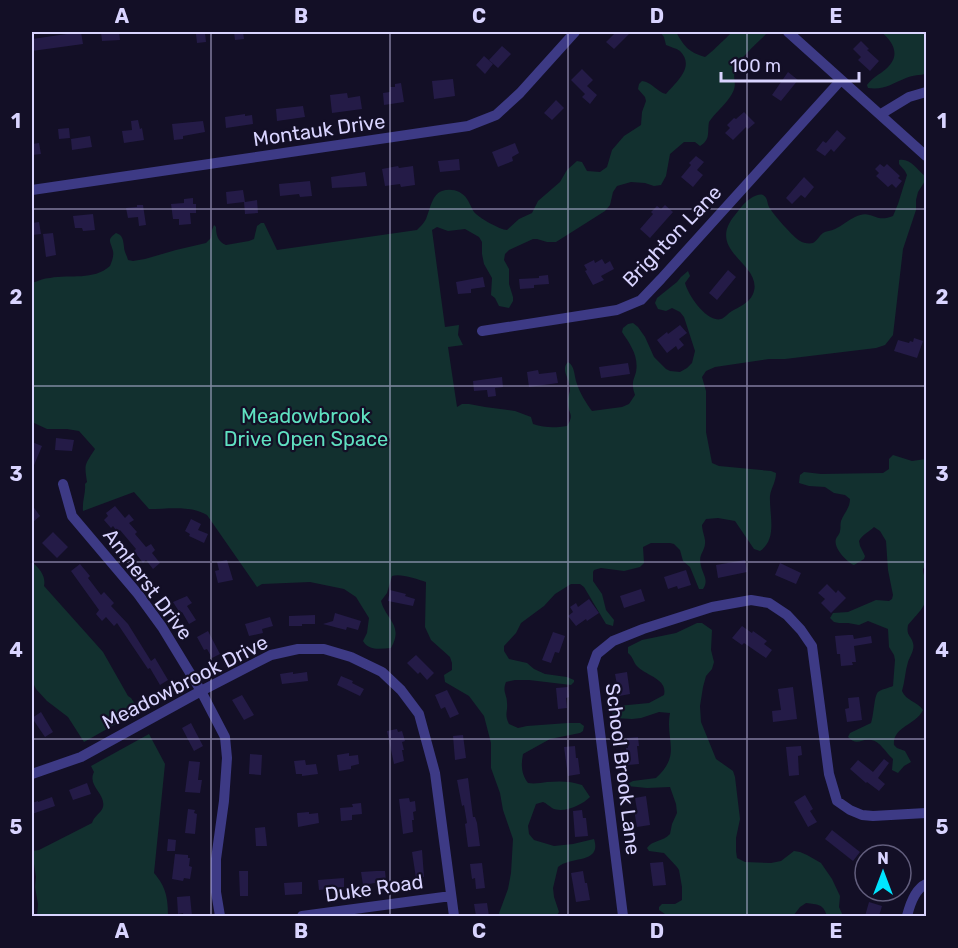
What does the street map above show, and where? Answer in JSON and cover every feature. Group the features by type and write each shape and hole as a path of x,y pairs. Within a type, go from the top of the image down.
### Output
{"street":[{"name":"Montauk Drive","path":"32,190 468,126 496,114 520,93 575,32"},
{"path":"788,32 927,156"},
{"name":"Brighton Lane","path":"482,331 617,310 641,300 841,80"},
{"path":"881,114 909,97 927,93"},
{"name":"Amherst Drive","path":"63,484 72,516 138,594 162,627 201,691 225,737 227,758 224,801 216,859 219,916"},
{"name":"School Brook Lane","path":"623,916 592,668 597,654 613,641 643,629 712,608 751,600 769,603 787,615 812,646 830,774 837,801 862,815 927,813"},
{"name":"Meadowbrook Drive","path":"32,774 81,757 271,655 298,650 324,650 351,657 382,672 402,690 419,714 435,773 454,916"},
{"path":"907,916 913,898 921,886 927,884"},
{"name":"Duke Road","path":"302,916 451,896"}],"green space":[{"name":"Meadowbrook Drive Open Space","path":"660,32 676,32 687,48 705,57 732,32 768,32 737,65 733,93 709,122 706,141 700,146 695,142 684,142 670,154 666,176 661,185 631,182 617,186 610,205 605,211 556,242 533,239 505,254 504,260 509,269 509,284 513,297 509,308 499,306 491,295 492,278 484,264 482,242 479,237 465,229 448,231 437,227 432,230 445,327 459,325 458,335 463,345 448,347 457,407 469,404 515,411 531,417 533,424 550,427 567,426 571,416 568,407 570,385 565,371 568,362 573,369 580,391 592,411 629,404 635,395 633,381 637,366 633,350 622,332 623,328 633,323 645,337 654,357 666,369 680,372 692,363 695,351 684,317 672,308 666,311 658,309 655,303 657,298 688,271 690,276 685,283 690,294 704,313 710,317 724,318 753,294 754,284 751,274 730,248 726,239 727,228 747,201 757,195 763,195 771,210 793,235 801,242 813,243 823,233 835,229 852,218 865,214 881,218 893,216 907,175 899,164 899,160 913,165 925,176 925,181 918,192 916,210 903,249 893,335 885,345 876,348 715,367 706,371 702,377 706,391 706,432 712,463 719,466 776,473 770,496 771,533 766,546 760,551 754,549 735,521 718,518 706,519 702,525 705,542 700,559 706,580 703,589 699,589 690,567 683,561 680,550 674,544 651,543 643,547 644,563 640,567 624,571 601,568 593,572 593,581 602,594 606,610 614,620 613,626 606,624 584,587 580,584 571,584 555,594 544,606 521,623 516,633 504,646 509,659 527,663 545,674 574,680 571,685 529,680 506,682 509,724 518,728 568,723 580,723 584,726 580,733 550,739 523,754 522,769 528,783 561,781 574,783 582,785 590,797 577,806 561,810 556,810 543,802 536,804 528,826 529,834 534,840 554,846 594,839 595,847 590,856 558,867 553,888 559,912 556,916 498,916 508,889 513,839 491,768 491,743 484,716 469,696 445,682 444,675 452,670 450,657 431,640 425,627 426,582 404,576 392,576 387,593 381,601 395,628 395,640 391,648 375,649 363,641 367,633 369,618 356,597 344,589 310,582 262,584 257,587 207,515 201,512 179,508 149,509 134,492 83,511 87,482 86,464 95,449 79,431 47,429 32,422 32,283 48,278 89,275 103,271 110,266 113,253 110,239 116,233 122,238 128,260 133,261 206,243 211,238 214,225 219,240 226,245 254,239 257,226 264,223 277,250 417,230 426,219 436,195 445,190 462,194 476,214 495,226 507,230 519,219 532,213 538,201 560,182 567,170 577,161 582,162 587,171 600,172 607,167 612,150 624,136 641,125 646,101 638,89 642,81 666,94 679,80 685,69 684,57 680,51 666,45"},
{"path":"881,32 926,32 926,74 909,77 884,87 868,88 869,82 886,69 893,59 894,49"},
{"path":"893,455 912,461 926,459 926,565 923,569 927,596 923,607 908,625 913,648 902,691 923,710 920,715 900,730 894,739 894,745 905,751 911,762 898,773 892,770 893,759 877,743 868,740 854,741 848,737 850,733 871,723 878,692 893,686 895,660 889,647 888,629 868,621 859,625 834,622 830,618 833,613 848,612 876,600 889,601 892,599 886,541 880,531 874,527 859,541 864,559 854,565 851,563 841,554 836,543 841,521 850,499 825,487 799,483 800,475 804,472 883,473 889,469 889,459"},
{"path":"32,562 42,573 44,586 103,652 135,704 134,708 137,712 84,742 68,717 47,701 32,681"},
{"path":"702,623 712,630 711,650 714,662 703,687 700,706 701,722 716,759 733,771 735,777 740,819 736,838 737,858 745,862 771,863 781,861 794,851 807,855 821,863 832,879 840,896 839,907 843,916 827,916 822,907 806,903 793,916 677,916 665,914 659,910 662,904 675,904 682,900 679,870 664,853 649,851 647,848 670,834 677,813 676,804 670,787 647,788 627,786 627,784 656,778 664,769 671,754 670,713 659,712 632,719 615,718 612,712 618,706 649,703 664,695 663,685 636,665 628,653 628,647 642,640 676,633"},
{"path":"149,734 165,764 154,873 166,893 168,916 37,916 36,877 32,851 39,850 92,823 102,809 103,802 93,781 94,772 91,766"}],"building":[{"path":"81,32 83,44 32,51 32,39"},
{"path":"101,32 119,32 120,40 102,41"},
{"path":"234,32 243,32 244,39 235,40"},
{"path":"616,32 631,32 614,49 606,42"},
{"path":"205,33 206,42 197,43 196,34"},
{"path":"861,41 879,61 870,71 858,60 861,57 853,49"},
{"path":"502,46 511,54 498,68 489,60"},
{"path":"484,56 493,64 485,74 476,65"},
{"path":"582,69 593,80 587,86 597,95 590,104 582,97 585,94 571,80"},
{"path":"788,72 798,80 781,101 772,95"},
{"path":"453,79 455,96 434,99 432,81"},
{"path":"401,83 404,102 384,105 383,93 390,92 390,87"},
{"path":"347,93 348,98 360,96 362,109 332,113 330,95"},
{"path":"556,100 564,108 552,120 544,113"},
{"path":"303,106 305,117 277,121 276,109"},
{"path":"744,112 755,123 748,129 746,127 733,140 725,133 730,128 727,125"},
{"path":"245,114 245,116 252,115 253,124 226,128 225,117"},
{"path":"138,120 144,140 124,143 122,131 132,130 131,121"},
{"path":"203,121 205,132 174,140 172,124"},
{"path":"69,128 70,138 59,139 58,129"},
{"path":"837,130 846,138 834,152 831,149 825,156 816,150 823,141 826,143"},
{"path":"90,136 92,147 72,150 71,139"},
{"path":"39,143 41,154 32,155 32,144"},
{"path":"515,143 519,153 512,157 513,161 498,167 492,152"},
{"path":"696,156 704,162 697,170 703,175 693,187 681,177"},
{"path":"459,159 460,170 440,172 438,161"},
{"path":"880,164 884,167 887,164 900,176 898,178 902,181 896,188 892,184 888,187 876,176 879,173 875,169"},
{"path":"398,166 399,168 413,166 415,185 385,186 382,169"},
{"path":"365,172 367,186 332,188 331,177"},
{"path":"804,177 814,187 805,198 801,195 792,204 786,198"},
{"path":"310,181 312,196 300,197 299,194 280,196 279,184"},
{"path":"243,190 245,202 257,200 258,213 245,214 244,202 227,204 226,192"},
{"path":"193,198 196,213 190,213 191,224 179,225 179,219 173,219 171,204 184,203 184,199"},
{"path":"137,205 143,205 146,225 139,226 138,217 128,218 126,208 137,207"},
{"path":"665,205 673,212 650,238 640,229 657,206 661,209"},
{"path":"93,214 95,230 83,231 82,228 75,228 73,216"},
{"path":"39,222 41,234 32,235 32,223"},
{"path":"53,233 56,255 46,257 43,234"},
{"path":"602,259 605,264 610,261 614,269 601,276 604,280 593,285 584,265"},
{"path":"728,270 736,277 717,300 709,293"},
{"path":"548,275 549,284 520,289 519,279"},
{"path":"483,277 485,287 471,289 471,293 458,294 456,282"},
{"path":"680,325 687,333 679,339 684,345 678,350 676,346 667,353 657,340"},
{"path":"914,338 923,341 917,358 894,351 898,340 909,343 913,342"},
{"path":"628,363 630,374 601,378 599,367"},
{"path":"538,370 539,374 556,372 558,383 529,387 527,372"},
{"path":"502,377 503,387 495,388 496,396 488,397 487,390 474,391 473,381"},
{"path":"56,438 74,440 72,451 55,450"},
{"path":"32,442 42,446 32,470"},
{"path":"32,505 40,516 32,523"},
{"path":"115,506 125,518 129,514 134,520 129,523 137,532 135,534 146,547 151,544 155,550 152,553 160,563 153,569 146,560 143,563 134,551 136,549 120,530 118,533 104,520 108,516 106,513"},
{"path":"191,519 201,524 198,530 208,534 204,543 189,536 190,534 185,531"},
{"path":"53,532 68,547 57,558 42,543"},
{"path":"227,560 233,580 218,583 215,571 219,570 217,562"},
{"path":"745,560 747,572 718,578 716,565"},
{"path":"780,563 801,573 796,584 775,575"},
{"path":"80,564 101,595 104,592 114,603 111,606 128,624 151,661 155,658 168,680 160,685 117,623 114,626 106,617 102,621 96,614 99,610 71,571"},
{"path":"686,570 691,585 668,589 664,577"},
{"path":"827,584 836,593 838,590 846,598 831,613 821,603 825,599 818,593"},
{"path":"641,589 645,601 624,608 620,596"},
{"path":"390,590 415,599 413,606 388,601"},
{"path":"187,596 192,603 187,606 196,620 189,624 173,602"},
{"path":"589,599 599,613 576,626 568,616 573,612 570,607 576,603 578,607"},
{"path":"335,613 361,621 358,630 347,627 346,630 323,624 333,621"},
{"path":"315,615 315,624 289,626 289,616"},
{"path":"270,617 273,626 262,629 263,633 249,636 245,624"},
{"path":"742,626 767,641 764,644 772,650 766,658 732,638"},
{"path":"208,631 220,654 212,658 207,649 204,650 197,637"},
{"path":"553,632 565,636 559,653 555,652 551,663 542,660"},
{"path":"853,635 854,639 871,636 872,643 854,646 856,662 852,662 853,665 841,666 835,636"},
{"path":"416,655 434,673 427,680 407,663"},
{"path":"293,672 293,674 307,672 308,681 282,684 280,674"},
{"path":"627,672 630,694 619,696 615,674"},
{"path":"341,676 364,689 360,696 337,685"},
{"path":"568,687 567,708 558,709 556,688"},
{"path":"793,687 797,719 773,722 772,711 781,710 778,689"},
{"path":"447,690 459,714 450,718 445,707 441,709 435,695"},
{"path":"242,695 254,715 244,720 232,700"},
{"path":"859,697 862,720 847,722 845,709 849,708 848,698"},
{"path":"41,712 53,732 45,737 32,718"},
{"path":"191,723 203,746 194,751 182,728"},
{"path":"397,729 398,732 402,731 405,741 402,742 404,761 394,764 387,731"},
{"path":"463,735 466,758 455,760 453,736"},
{"path":"638,737 639,764 628,765 627,738"},
{"path":"575,746 580,774 568,776 564,747"},
{"path":"801,746 802,755 798,756 799,775 789,776 786,747"},
{"path":"349,753 349,756 358,755 359,764 351,766 351,769 339,771 337,755"},
{"path":"250,754 262,755 261,775 249,774"},
{"path":"884,759 889,763 878,778 885,784 879,791 850,769 858,760 873,772"},
{"path":"305,760 306,765 316,764 318,774 302,776 302,774 296,774 294,761"},
{"path":"189,761 200,762 198,780 202,780 200,793 185,792"},
{"path":"468,778 473,817 477,823 480,846 468,847 465,824 467,823 457,780"},
{"path":"87,783 91,794 73,800 69,790"},
{"path":"805,795 813,809 810,811 817,822 808,827 794,802"},
{"path":"646,796 650,825 637,827 634,810 637,810 635,798"},
{"path":"52,797 55,806 32,814 32,803"},
{"path":"409,798 410,802 415,801 413,832 403,834 399,799"},
{"path":"361,803 362,814 352,815 352,820 341,821 340,808 353,807 352,804"},
{"path":"188,809 195,810 194,813 197,814 195,834 185,833"},
{"path":"582,810 583,818 586,818 588,836 575,837 573,811"},
{"path":"309,812 309,814 318,813 319,823 298,827 297,813"},
{"path":"265,827 267,846 256,846 255,828"},
{"path":"832,830 853,846 853,861 825,839"},
{"path":"168,839 176,840 175,851 167,851"},
{"path":"422,850 424,877 416,878 412,852"},
{"path":"175,854 188,855 190,858 189,866 192,867 190,879 184,878 183,881 172,879"},
{"path":"663,862 666,885 653,886 650,863"},
{"path":"482,863 485,888 476,889 470,864"},
{"path":"239,871 248,871 248,896 240,896"},
{"path":"385,871 386,881 363,885 361,872"},
{"path":"583,871 590,900 576,902 571,873"},
{"path":"344,878 344,887 319,890 318,880"},
{"path":"302,882 302,894 285,895 284,883"},
{"path":"190,896 192,916 178,914 177,897"},
{"path":"487,903 489,916 476,916 474,904"},
{"path":"869,903 882,906 879,916 865,916"}]}
